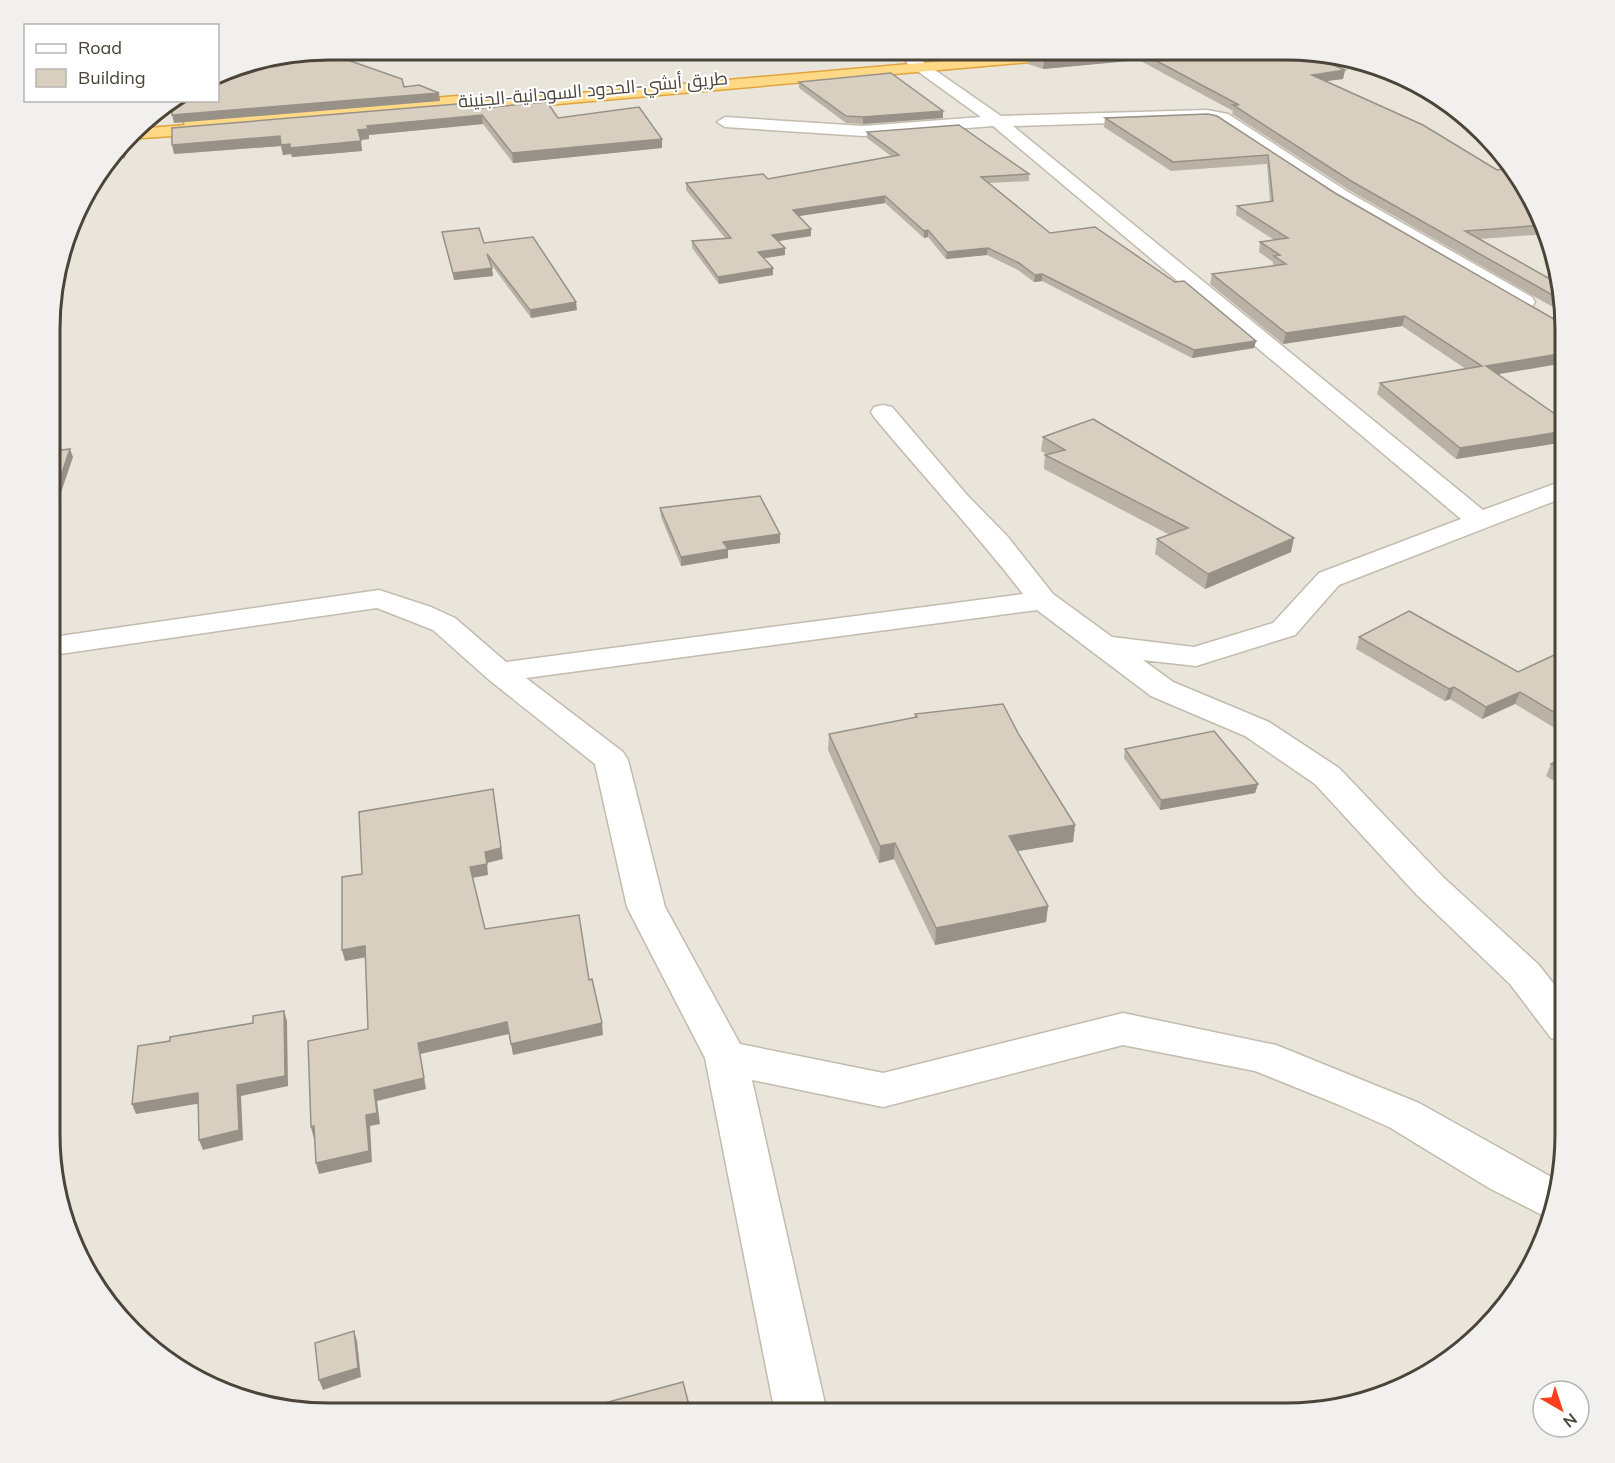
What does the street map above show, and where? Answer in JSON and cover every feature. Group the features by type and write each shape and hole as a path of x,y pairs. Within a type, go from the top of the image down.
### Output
{"highway":[{"name":"طريق أبشي-الحدود السودانية-الجنينة","path":"152,126 962,60"},
{"path":"144,134 986,60"}],"street":[{"path":"919,65 997,121 1479,520"},
{"path":"725,122 863,131 997,121 1194,114 1222,118 1341,196 1545,314"},
{"path":"883,412 958,501 998,543 1043,600 1162,688 1257,729 1327,776 1430,886 1524,974 1555,1014"},
{"path":"1106,646 1197,657 1284,629 1329,579 1555,492"},
{"path":"60,645 379,599 444,624 499,672 611,760 646,907 726,1058 799,1403"},
{"path":"499,672 1043,600"},
{"path":"726,1058 883,1090 1123,1029 1261,1056 1352,1092 1404,1115 1505,1175 1548,1197"}],"shaded area":[{"path":"329,60 1286,60 1339,65 1389,80 1436,105 1464,127 1488,151 1510,179 1535,226 1550,276 1555,329 1555,1134 1553,1169 1546,1204 1535,1237 1510,1284 1488,1312 1464,1336 1436,1358 1389,1383 1339,1398 1286,1403 329,1403 294,1401 259,1394 226,1383 179,1358 151,1336 127,1312 96,1269 74,1221 62,1169 60,1134 60,329 62,294 74,242 105,179 127,151 151,127 179,105 184,102 219,102 231,78 242,74 294,62"}],"building":[{"path":"348,60 402,79 404,87 419,85 439,93 172,115 172,110 184,102 219,102 219,84 226,80 259,69 294,62"},
{"path":"1155,60 1286,60 1329,63 1345,70 1312,75 1423,125 1497,170 1502,169 1519,194 1535,226 1465,231 1551,279 1553,295 1351,181 1233,105 1239,105"},
{"path":"891,73 943,111 863,117 846,116 799,82"},
{"path":"547,102 558,118 639,107 662,139 512,153 482,115 367,126 368,129 358,130 361,141 290,148 290,144 281,145 280,136 172,145 172,128 469,103 482,108"},
{"path":"1208,114 1217,116 1335,193 1554,319 1555,355 1486,366 1555,414 1555,433 1460,448 1380,383 1482,366 1405,316 1286,333 1212,274 1286,264 1274,256 1280,255 1260,242 1288,238 1237,206 1273,201 1268,155 1173,162 1105,118"},
{"path":"959,125 1029,174 981,177 1050,233 1095,227 1175,282 1184,281 1256,341 1194,350 1042,274 1035,275 1019,263 988,248 947,252 928,230 924,231 885,196 793,210 811,229 772,235 785,248 758,252 773,268 718,277 692,241 731,238 686,183 763,174 768,179 899,155 867,132"},
{"path":"479,228 484,243 533,237 576,302 530,310 487,254 492,268 453,273 442,232"},
{"path":"1093,419 1294,538 1208,574 1157,539 1188,528 1045,455 1065,450 1043,437"},
{"path":"70,449 60,478 60,450"},
{"path":"760,496 780,534 723,542 728,549 681,557 660,508"},
{"path":"1409,611 1518,672 1555,655 1555,713 1520,692 1486,707 1454,687 1449,689 1359,637"},
{"path":"1003,704 1019,735 1075,825 1009,836 1048,906 936,928 895,843 880,846 829,734 917,717 915,714"},
{"path":"1214,731 1258,784 1161,800 1125,749"},
{"path":"493,789 501,848 485,852 487,864 470,867 485,929 579,915 589,980 592,979 602,1023 511,1044 507,1022 418,1043 424,1078 374,1090 377,1113 366,1115 369,1151 316,1163 314,1126 311,1127 308,1041 368,1029 365,946 342,950 342,877 362,874 359,812"},
{"path":"284,1011 285,1076 237,1085 239,1130 199,1140 198,1093 132,1104 138,1046 170,1041 170,1037 253,1023 253,1016"},
{"path":"354,1331 358,1368 319,1380 315,1343"},
{"path":"683,1382 688,1403 605,1403"}]}
